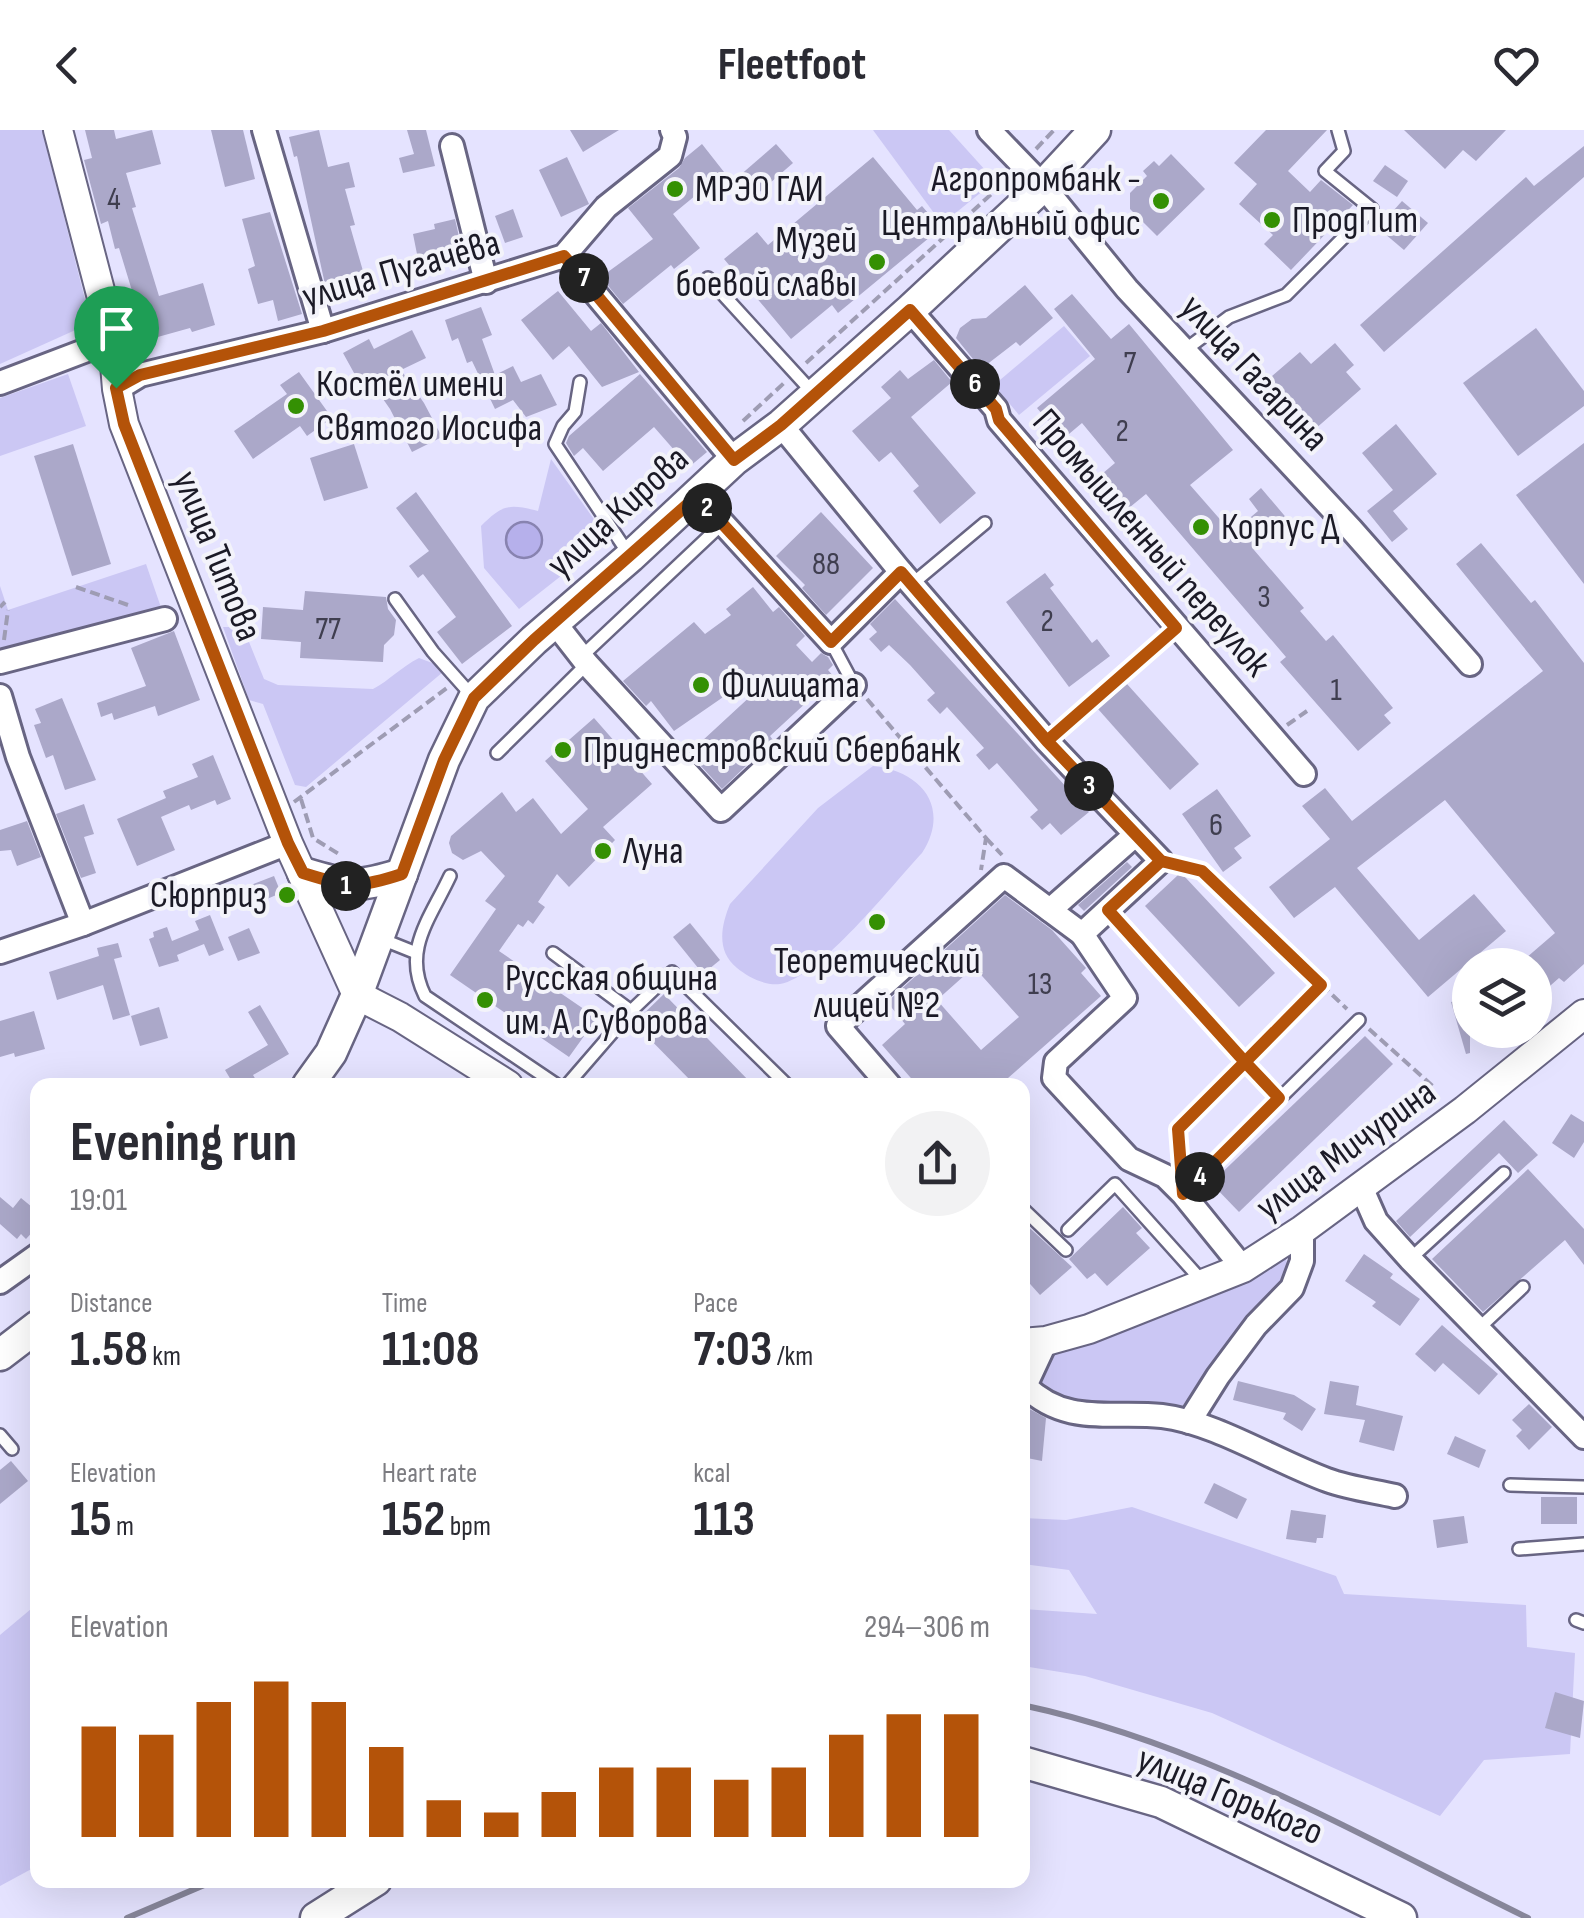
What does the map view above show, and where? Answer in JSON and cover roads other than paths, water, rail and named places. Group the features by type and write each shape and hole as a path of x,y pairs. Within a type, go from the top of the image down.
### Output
{"main road":[{"name":"улица Кирова","path":"313,1078 331,1053 356,995 444,760 474,698 734,460 781,425 910,310 1044,186 1095,130"},
{"path":"303,873 342,886 362,886 402,874"},
{"path":"0,1355 30,1332"},
{"name":"улица Горького","path":"1030,1764 1162,1802 1401,1918"},
{"path":"316,1918 363,1888"}],"street":[{"name":"улица Титова","path":"58,130 112,340 124,424 288,843 356,995"},
{"path":"264,130 323,331"},
{"path":"672,130 675,137 670,156 606,207 564,256 734,460"},
{"name":"улица Гагарина","path":"988,130 1044,186 1124,285 1351,529 1470,664"},
{"path":"452,146 486,282"},
{"name":"улица Пугачёва","path":"116,388 140,375 323,331 564,256"},
{"name":"Промышленный переулок","path":"910,310 996,409 999,420 1304,774"},
{"path":"0,383 112,340"},
{"path":"781,425 1047,741 1161,861 1082,934"},
{"path":"697,496 831,642 906,578"},
{"path":"2,662 165,619"},
{"path":"555,623 721,810 854,685"},
{"path":"0,696 18,757 84,924"},
{"path":"1050,910 1134,836"},
{"path":"0,952 84,924 288,843"},
{"path":"883,1078 838,1026 1004,876 1082,934 1124,998 1056,1062 1054,1078 1129,1159 1164,1176 1183,1194 1243,1268"},
{"path":"356,995 497,1078"},
{"name":"улица Мичурина","path":"1034,1342 1089,1329 1243,1268 1302,1230 1465,1110 1584,1014"},
{"path":"1361,1187 1376,1221 1410,1260 1584,1437"},
{"path":"1189,1422 1256,1325 1292,1288 1302,1261 1302,1230"},
{"path":"0,1282 30,1261"},
{"path":"1030,1392 1067,1413 1164,1416 1189,1422 1331,1481 1395,1496"}],"lane":[{"path":"1185,350 1229,317 1286,295 1372,208 1325,172 1344,151 1338,130"},
{"path":"708,278 815,394"},
{"path":"580,382 575,412 562,426 556,444 630,557"},
{"path":"497,754 584,660 722,524"},
{"path":"906,578 985,524"},
{"path":"394,599 474,698"},
{"path":"1047,741 1176,628"},
{"path":"831,642 854,685"},
{"path":"1161,861 1202,871"},
{"path":"450,876 414,952 417,979 426,996 547,1078"},
{"path":"379,938 414,952"},
{"path":"554,953 632,1012"},
{"path":"573,1078 672,972 779,1078"},
{"path":"1183,1194 1178,1129 1296,1011"},
{"path":"1183,1194 1359,1020"},
{"path":"1410,1260 1504,1173"},
{"path":"1068,1230 1116,1184 1204,1284"},
{"path":"1030,1216 1066,1250"},
{"path":"1478,1328 1523,1287"},
{"path":"0,1435 12,1449"},
{"path":"1510,1485 1584,1486"},
{"path":"1519,1549 1584,1544"}],"railway":[{"path":"1030,1707 1155,1743 1219,1768 1528,1918"},
{"path":"127,1918 197,1888"}],"place":[{"name":"МРЭО ГАИ","path":"675,189"},
{"name":"Агропромбанк - Центральный офис","path":"1161,201"},
{"name":"ПродПит","path":"1272,220"},
{"name":"Музей боевой славы","path":"877,262"},
{"name":"Костёл имени Святого Иосифа","path":"296,406"},
{"name":"Корпус Д","path":"1201,527"},
{"name":"Филицата","path":"701,685"},
{"name":"Приднестровский Сбербанк","path":"563,750"},
{"name":"Луна","path":"603,851"},
{"name":"Сюрприз","path":"287,895"},
{"name":"Теоретический лицей №2","path":"877,922"},
{"name":"Русская община им. А .Суворова","path":"485,1000"}]}
